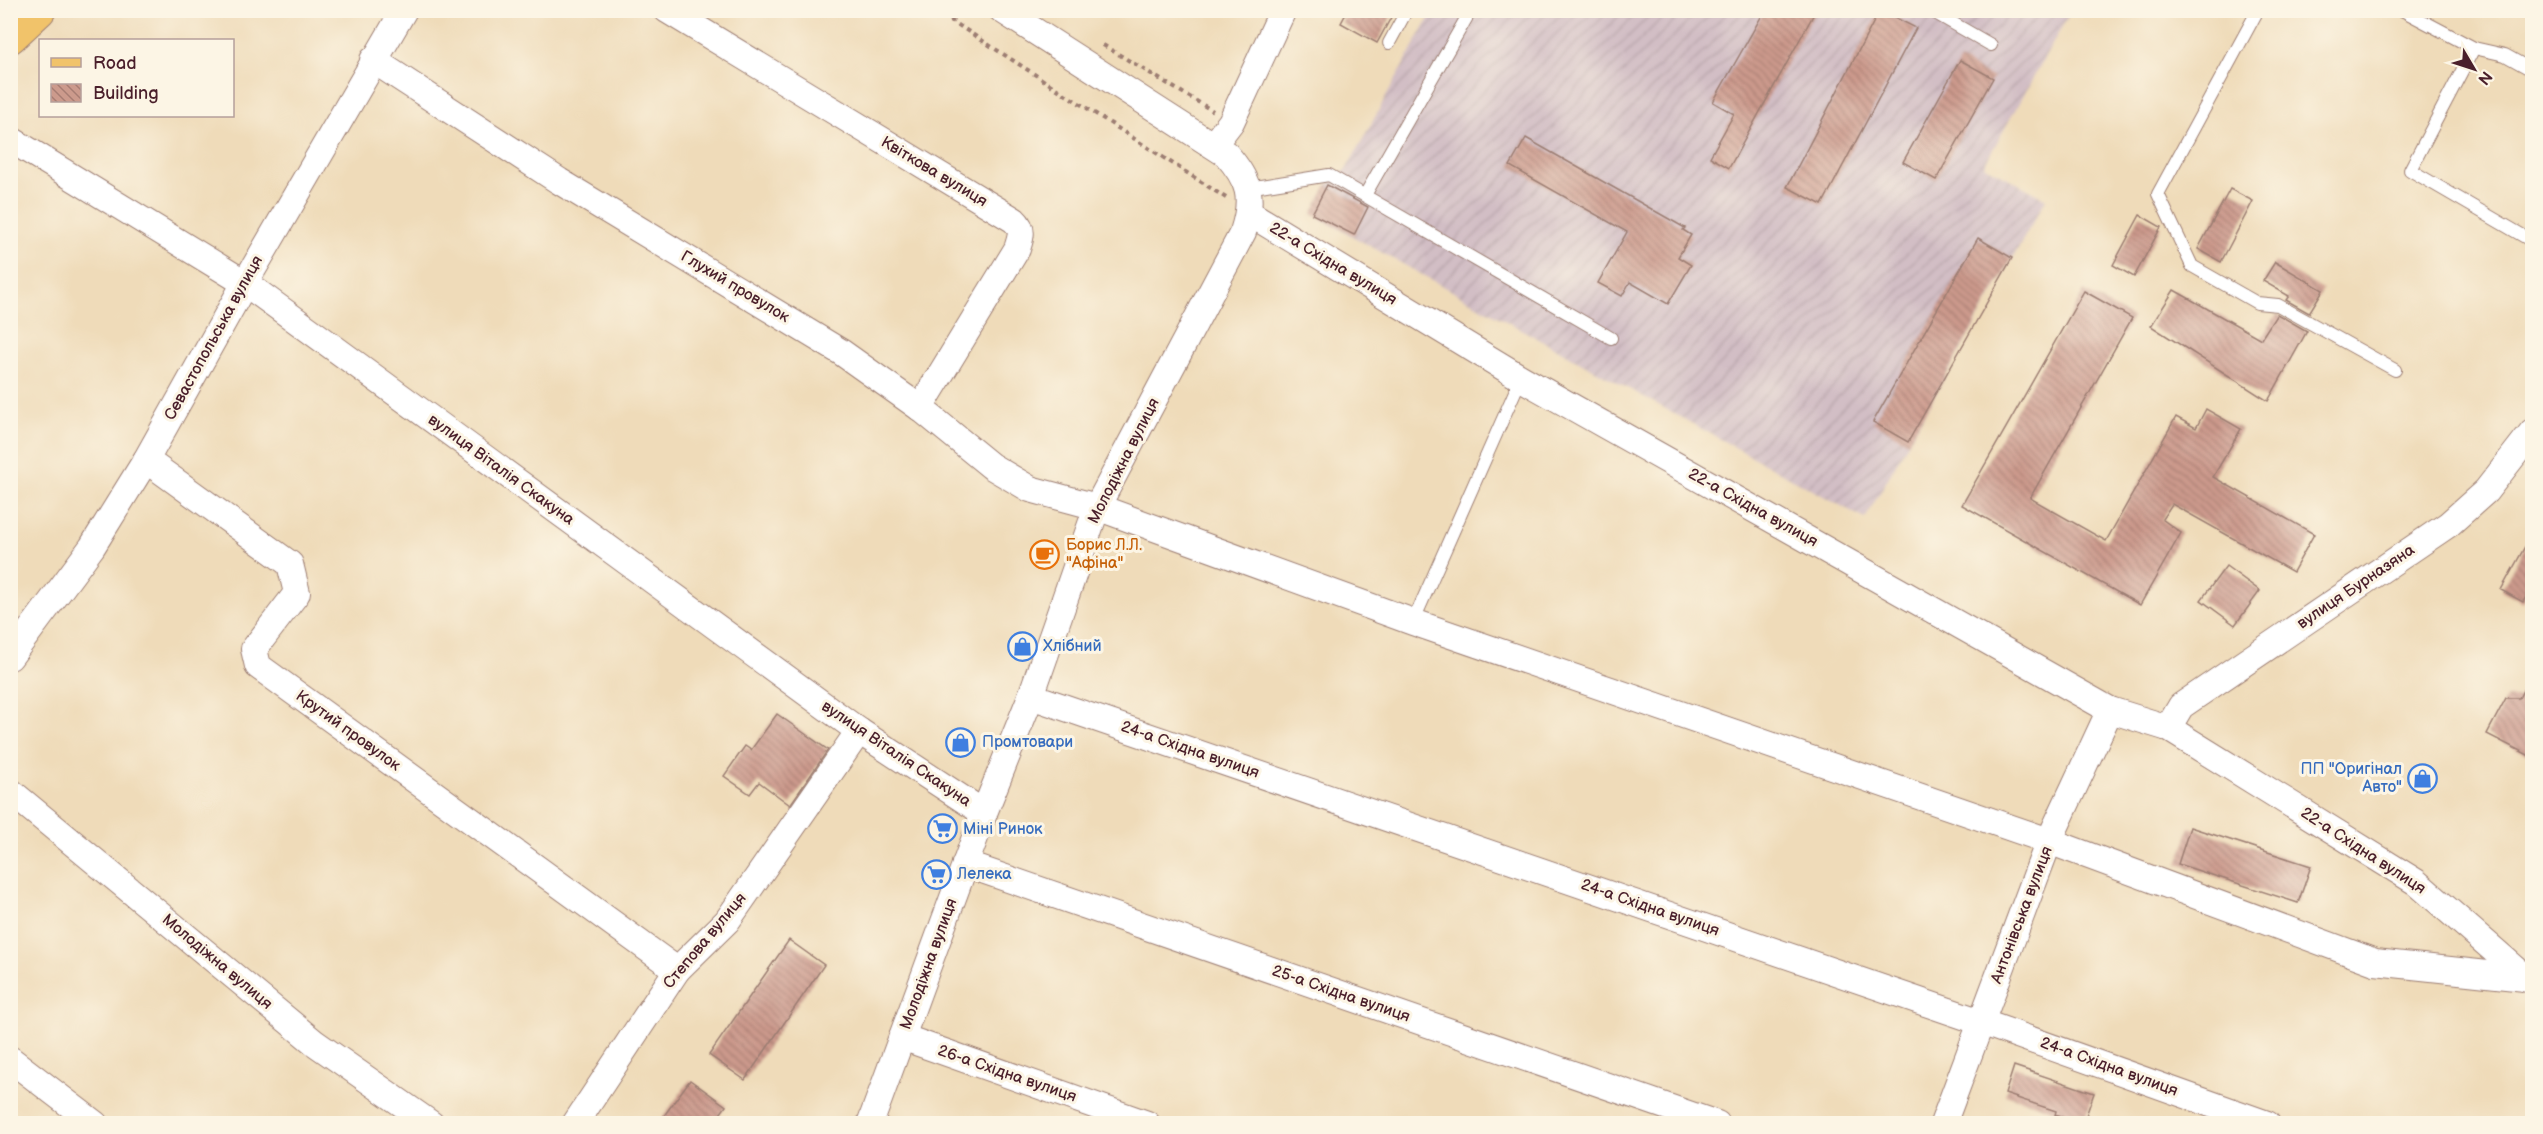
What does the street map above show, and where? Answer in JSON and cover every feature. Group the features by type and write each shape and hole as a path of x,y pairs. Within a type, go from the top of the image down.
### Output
{"main road":[{"path":"10,37 39,10"}],"street":[{"name":"Севастопольська вулиця","path":"10,657 92,547 146,460 244,282 404,10"},
{"name":"Квіткова вулиця","path":"667,10 1014,220 1020,227 1022,233 1017,249 920,408"},
{"path":"1002,10 1214,144 1235,165 1248,188 1249,213"},
{"path":"1214,144 1231,122 1283,10"},
{"name":"Глухий провулок","path":"374,60 560,181 841,352 920,408 991,466 1030,489 1097,507 1413,622 2049,841 2375,963 2528,979"},
{"name":"вулиця Віталія Скакуна","path":"10,139 244,282 859,731 984,813"},
{"name":"22-а Східна вулиця","path":"1249,213 1521,378 2110,710 2168,728 2416,882 2528,979"},
{"name":"Молодіжна вулиця","path":"870,1124 984,813 1031,696 1097,507 1243,232 1249,213"},
{"name":"вулиця Бурназяна","path":"2168,728 2181,706 2449,524 2486,491 2532,432"},
{"name":"Крутий провулок","path":"146,460 290,564 297,593 254,649 258,666 677,970"},
{"name":"24-а Східна вулиця","path":"1031,696 1981,1022 2267,1124"},
{"name":"Антонівська вулиця","path":"1943,1124 2049,841 2110,710"},
{"name":"Степова вулиця","path":"575,1124 677,970 727,921 859,731"},
{"name":"Молодіжна вулиця","path":"10,791 315,1043 431,1124"},
{"name":"25-а Східна вулиця","path":"965,864 1717,1124"},
{"name":"26-а Східна вулиця","path":"902,1037 1147,1124"},
{"path":"10,1059 95,1124"}],"lane":[{"path":"1389,43 1407,10"},
{"path":"1365,195 1471,10"},
{"path":"1930,10 1991,45"},
{"path":"2258,10 2158,194 2192,266 2257,303 2278,305 2395,370"},
{"path":"2402,10 2474,48 2505,55 2532,70"},
{"path":"2474,48 2410,170 2532,241"},
{"path":"1248,188 1329,175 1611,338"},
{"path":"1413,622 1521,378"}],"path":[{"path":"935,10 1249,213"},
{"path":"1094,40 1231,122"}],"shaded area":[{"path":"1433,11 2071,11 1984,165 2046,199 1865,519 1312,214 1327,185 1346,170"}],"building":[{"path":"1348,10 1395,10 1377,43 1341,23"},
{"path":"1765,10 1816,10 1729,168 1710,157 1734,114 1713,102"},
{"path":"1880,10 1916,28 1822,205 1787,187"},
{"path":"1960,60 1993,78 1936,180 1903,162"},
{"path":"1526,138 1685,228 1683,230 1691,235 1678,257 1691,265 1668,304 1630,282 1622,296 1598,283 1627,232 1510,166"},
{"path":"1327,185 1368,207 1354,235 1312,214"},
{"path":"2230,189 2253,201 2221,262 2198,249"},
{"path":"2140,215 2161,227 2134,277 2113,265"},
{"path":"1978,238 2012,258 1908,442 1873,422"},
{"path":"2275,262 2323,290 2309,313 2286,300 2289,296 2263,281"},
{"path":"2174,290 2261,339 2277,314 2307,331 2268,401 2151,326"},
{"path":"2084,291 2132,318 2030,498 2106,541 2176,417 2196,428 2206,409 2241,429 2213,477 2314,534 2293,572 2172,504 2162,519 2181,533 2140,605 1962,505"},
{"path":"2532,534 2532,586 2523,602 2501,590"},
{"path":"2226,566 2260,591 2235,625 2201,600"},
{"path":"2532,673 2532,757 2487,734 2506,698 2519,698"},
{"path":"777,714 828,750 790,805 759,782 750,794 724,776 745,746 751,750"},
{"path":"2190,827 2311,866 2298,903 2178,864"},
{"path":"789,940 824,965 745,1080 709,1055"},
{"path":"2014,1066 2094,1093 2083,1124 2055,1115 2056,1111 2005,1094"},
{"path":"690,1080 726,1106 713,1124 658,1124"}],"place":[{"name":"Борис Л.Л. \"Афіна\"","path":"1045,554"},
{"name":"Хлібний","path":"1022,646"},
{"name":"Промтовари","path":"961,742"},
{"name":"ПП \"Оригінал Авто\"","path":"2423,778"},
{"name":"Міні Ринок","path":"942,829"},
{"name":"Лелека","path":"936,874"}]}
